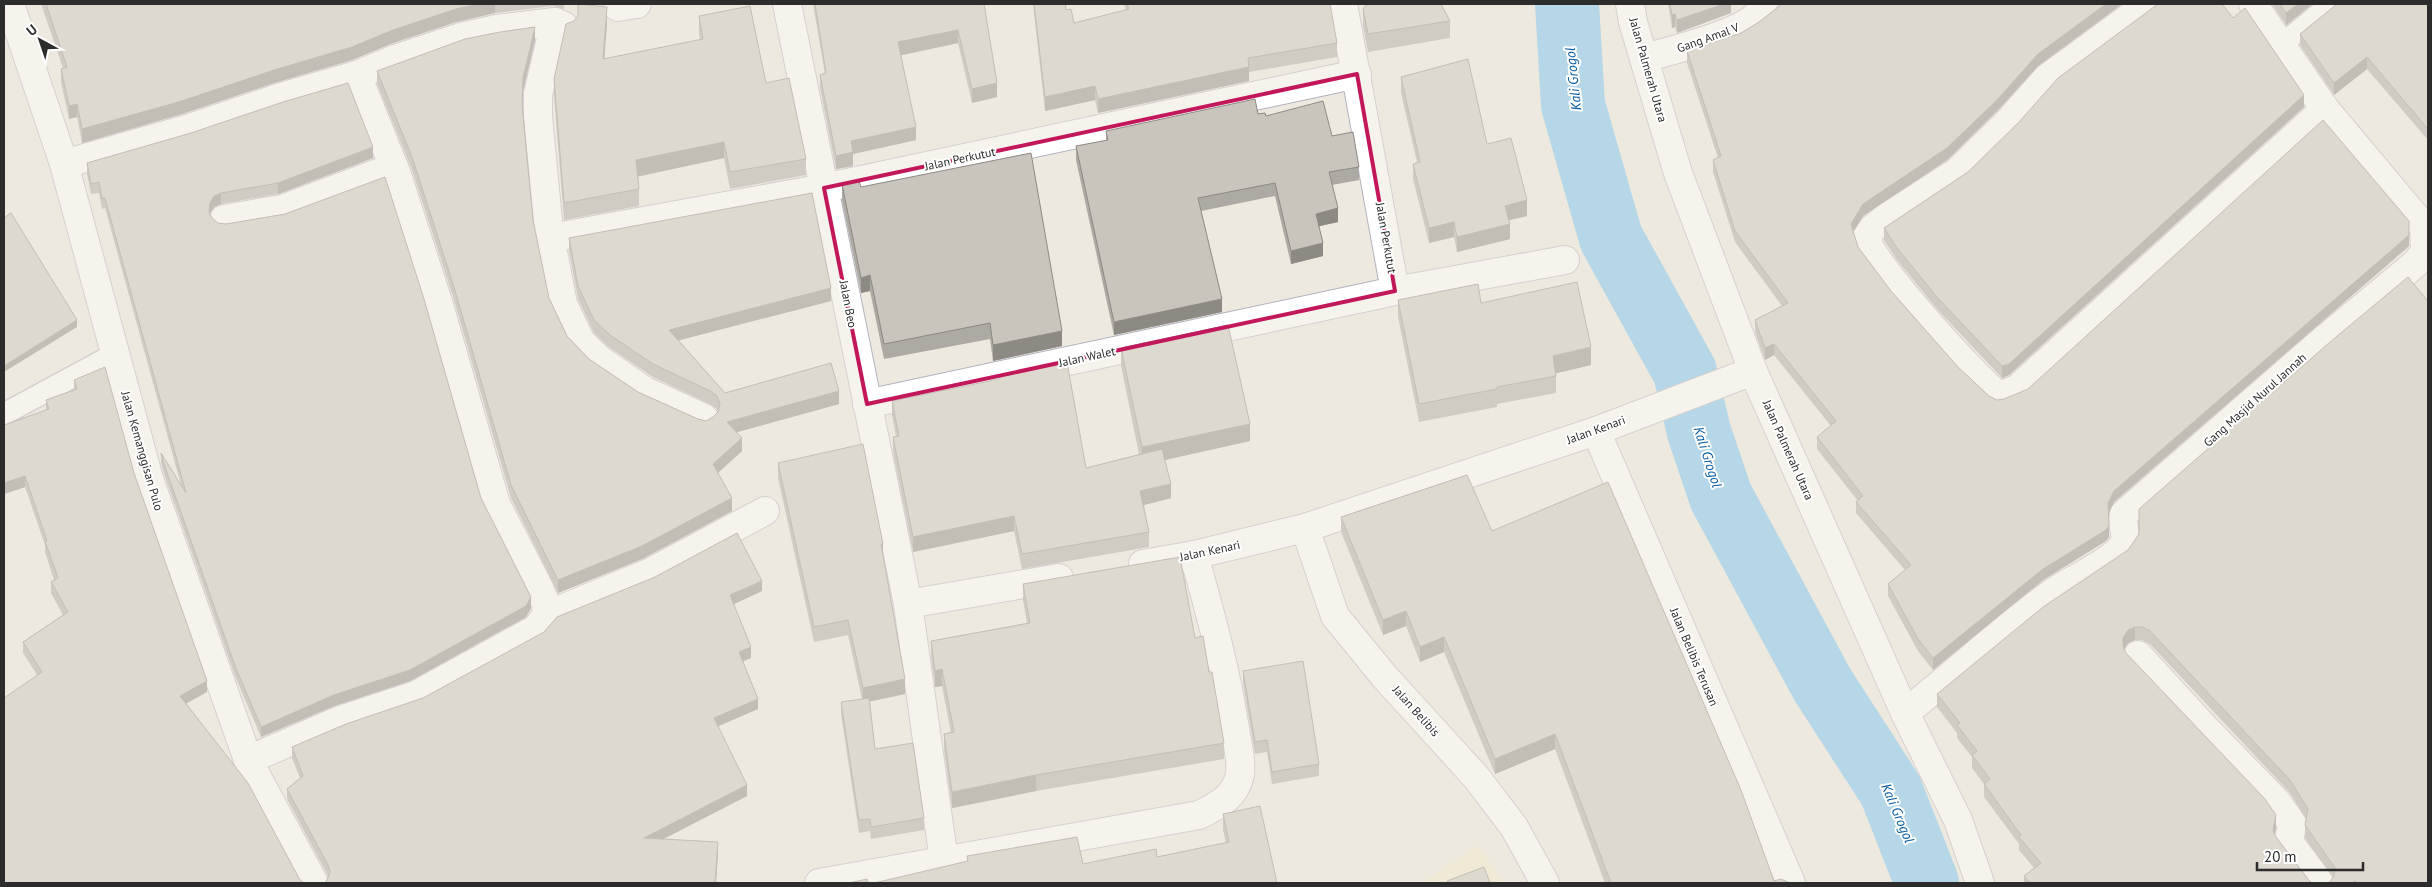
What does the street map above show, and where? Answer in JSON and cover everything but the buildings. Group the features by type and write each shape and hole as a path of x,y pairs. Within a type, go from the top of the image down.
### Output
{"street":[{"name":"Jalan Kemanggisan Pulo","path":"10,4 64,164 148,479 248,760 314,883"},
{"path":"618,4 618,7 637,4"},
{"name":"Jalan Beo","path":"787,4 908,604"},
{"name":"Jalan Perkutut","path":"1343,4 1395,291 1566,260"},
{"name":"Jalan Palmerah Utara","path":"1630,4 1633,22 1678,173 1753,371 1905,714 1958,820 1980,883"},
{"name":"Gang Amal V","path":"1644,58 1747,24 1758,14 1763,4"},
{"path":"2148,4 2047,78 2008,122 1957,172 1887,217 1868,233 1866,238 1868,248 1905,294 1959,356 2000,396 2017,390 2325,109"},
{"name":"Gang Masjid Nurul Jannah","path":"1905,714 2053,592 2102,563 2122,547 2125,540 2122,520 2124,514 2320,343 2426,254 2424,227 2325,109 2284,42 2253,4"},
{"path":"64,164 187,129 278,98 357,75 398,58 461,37 497,29 559,24 538,94 538,117 549,231 562,304 582,342 600,360 639,387 704,418"},
{"name":"Jalan Perkutut","path":"562,236 824,188 1357,74"},
{"path":"357,75 394,167 439,305 496,504 540,590 546,604 546,615"},
{"path":"224,219 282,209 394,167"},
{"name":"Jalan Walet","path":"867,404 1395,291"},
{"name":"Jalan Kenari","path":"1118,568 1194,555 1305,528 1596,431 1753,371"},
{"name":"Jalan Belibis Terusan","path":"1596,431 1791,883"},
{"path":"248,760 340,720 416,695 536,629 546,615 649,574 765,511"},
{"name":"Jalan Belibis","path":"1305,528 1334,616 1384,676 1476,777 1514,827 1545,883"},
{"path":"819,883 1199,815 1223,803 1240,774 1238,752 1227,678 1194,555"},
{"path":"944,861 908,604 1080,575"},
{"path":"2138,655 2204,727 2277,802 2293,825 2288,841 2320,883"}],"lane":[{"path":"2284,42 2330,4"},
{"path":"4,414 115,354"}],"highlighted area":[{"path":"1357,74 1395,291 867,404 824,188"}],"shaded area":[{"path":"1478,846 1503,883 1422,883"}],"waterway":[{"name":"Kali Grogol","path":"1567,4 1573,105 1611,238 1685,372 1699,432 1721,497 1822,684 1891,791 1927,883"}]}
